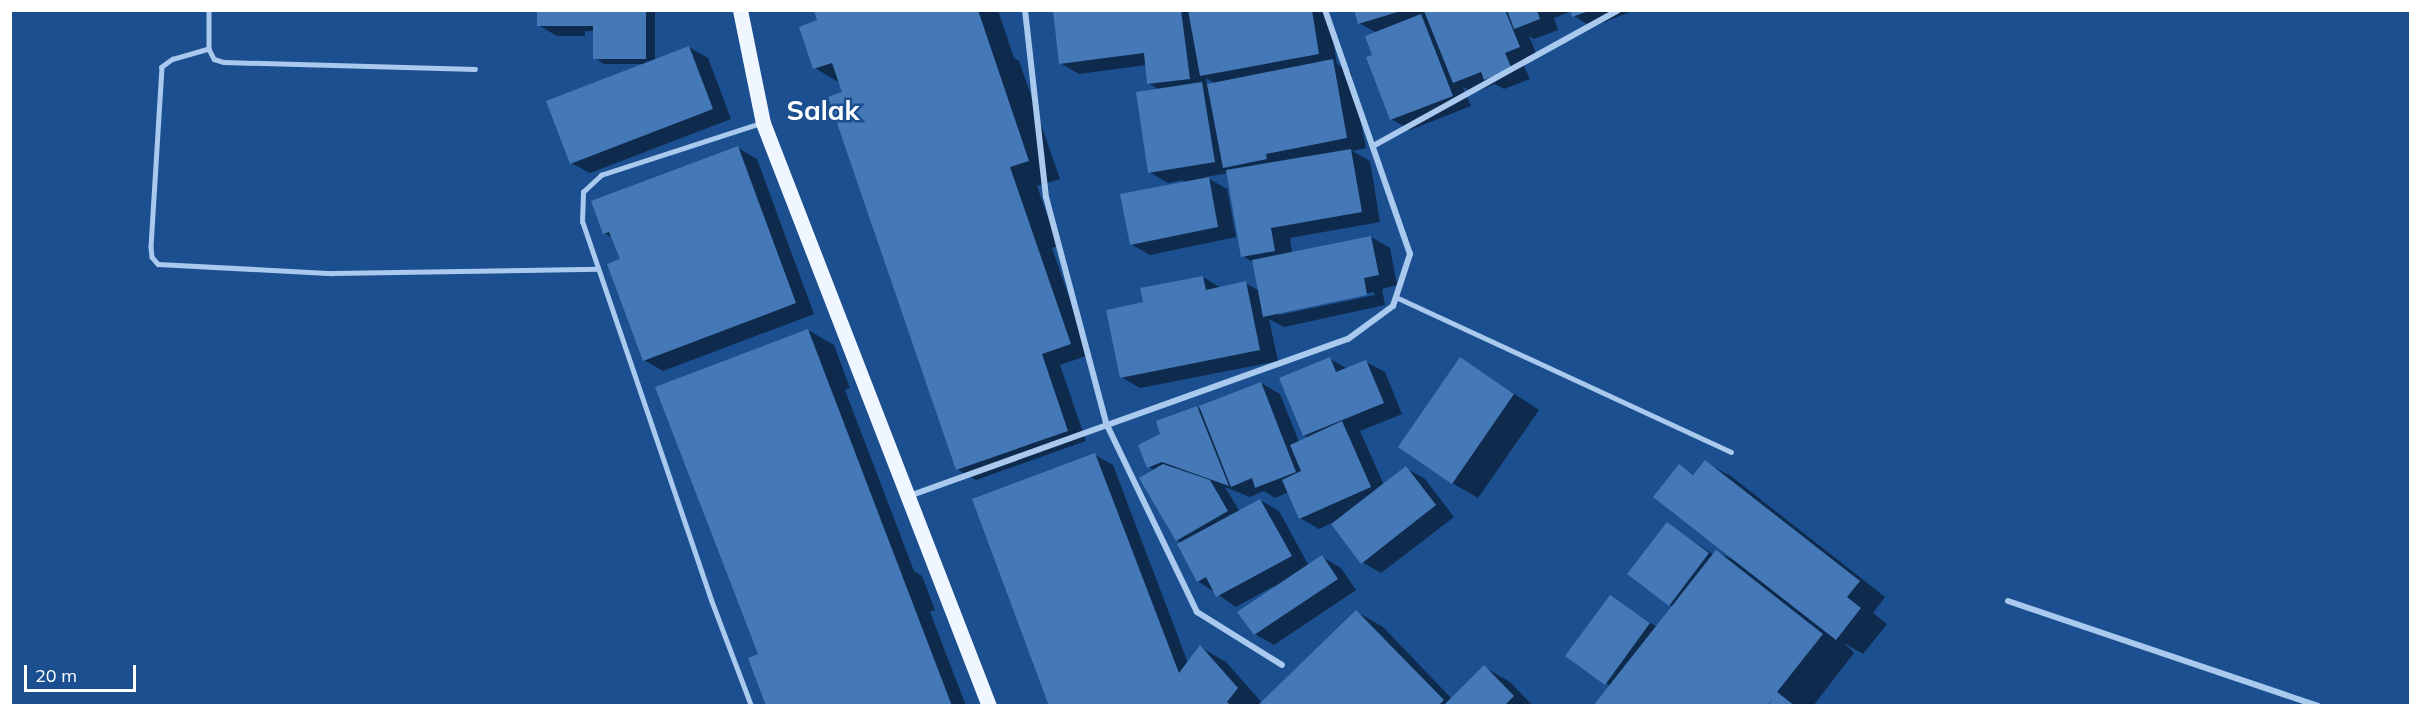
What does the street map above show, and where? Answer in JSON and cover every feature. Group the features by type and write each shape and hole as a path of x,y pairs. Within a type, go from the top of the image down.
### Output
{"main road":[{"path":"740,10 763,123 989,705"}],"street":[{"path":"1025,10 1046,197 1106,423 1197,612 1282,665"},
{"path":"908,496 1106,423 1348,339 1393,306 1410,254 1325,10"},
{"path":"1373,147 1618,10"},
{"path":"2008,601 2319,705"}],"lane":[{"path":"209,10 209,49 213,59 224,62 475,69"},
{"path":"209,49 173,59 162,67 151,247 152,257 158,264 332,273 598,269"},
{"path":"751,705 711,600 582,222 583,192 601,175 763,123"},
{"path":"1396,297 1731,452"}],"building":[{"path":"537,10 646,10 646,59 593,59 593,26 537,26"},
{"path":"814,10 978,10 1029,161 1010,167 1071,344 1042,354 1068,431 956,470 828,97 842,92 832,63 813,69 799,27 817,20"},
{"path":"1053,10 1181,10 1190,79 1147,84 1144,53 1059,64"},
{"path":"1188,10 1312,10 1319,54 1200,76"},
{"path":"1354,10 1401,10 1401,11 1358,24"},
{"path":"1505,10 1520,47 1505,53 1512,69 1484,80 1481,72 1453,83 1424,11"},
{"path":"1507,10 1537,10 1540,19 1514,29"},
{"path":"1570,10 1589,10 1589,11 1572,17"},
{"path":"1421,14 1453,96 1390,120 1366,57 1372,55 1365,36"},
{"path":"689,46 713,109 570,164 546,101"},
{"path":"1333,59 1347,138 1266,154 1267,159 1223,168 1207,84"},
{"path":"1202,82 1215,162 1148,173 1136,92"},
{"path":"738,146 796,303 643,361 607,264 620,259 609,232 603,234 591,201"},
{"path":"1351,149 1362,212 1271,228 1275,251 1241,257 1226,170"},
{"path":"1209,177 1218,227 1130,245 1120,194"},
{"path":"1371,236 1379,275 1364,278 1367,295 1263,317 1252,260"},
{"path":"1203,276 1206,290 1246,281 1260,350 1120,378 1106,310 1143,302 1140,288"},
{"path":"808,329 952,706 766,706 748,658 758,654 655,387"},
{"path":"1330,357 1336,372 1366,360 1384,403 1303,436 1279,378"},
{"path":"1460,357 1514,394 1452,484 1398,447"},
{"path":"1261,382 1296,472 1255,488 1252,478 1231,487 1199,406"},
{"path":"1197,406 1229,486 1162,462 1147,468 1138,445 1160,434 1156,421"},
{"path":"1342,421 1371,487 1299,519 1282,480 1301,471 1290,445"},
{"path":"1095,453 1179,673 1200,645 1238,688 1227,702 1232,706 1049,706 972,499"},
{"path":"1705,460 1860,581 1847,597 1861,608 1836,640 1653,497 1679,464 1693,475"},
{"path":"1163,464 1210,480 1228,511 1176,541 1139,478"},
{"path":"1406,466 1436,505 1361,564 1331,524"},
{"path":"1260,499 1292,556 1216,597 1206,577 1197,582 1177,544"},
{"path":"1667,522 1709,553 1669,606 1627,574"},
{"path":"1716,550 1823,634 1777,692 1795,706 1768,706 1773,698 1767,706 1593,706"},
{"path":"1322,555 1338,579 1254,635 1237,612"},
{"path":"1610,595 1650,623 1605,685 1565,656"},
{"path":"1356,610 1444,700 1438,706 1257,706"},
{"path":"1484,665 1514,696 1504,706 1443,706"}],"district":[{"name":"Salak","path":"823,111"}]}
